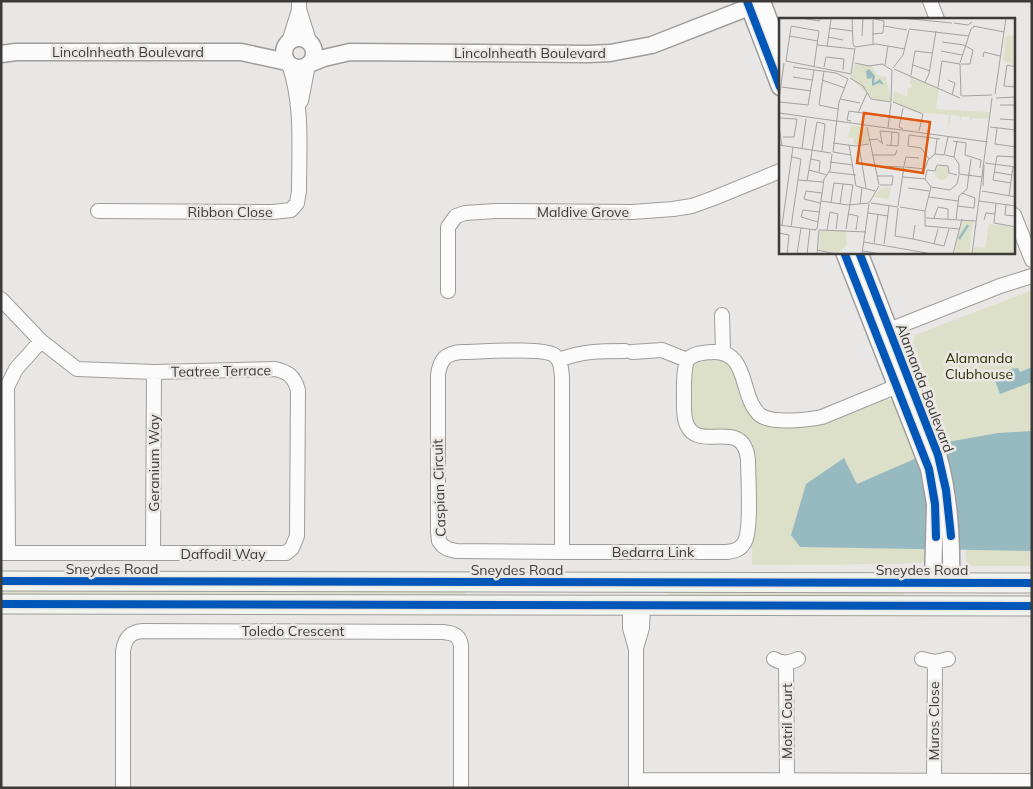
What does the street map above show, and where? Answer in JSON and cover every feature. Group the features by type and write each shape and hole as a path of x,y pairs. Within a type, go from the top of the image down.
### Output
{"main road":[{"name":"Sneydes Road","path":"1,581 1032,583"},
{"path":"636,582 637,605"},
{"path":"942,583 942,606"},
{"path":"1,604 1032,606"}],"street":[{"path":"930,1 937,18"},
{"path":"755,3 779,48"},
{"path":"755,3 779,84"},
{"name":"Lincolnheath Boulevard","path":"309,64 324,58 350,52 610,53 652,45 755,3"},
{"path":"299,5 314,52 313,59 309,64 298,68 288,63 284,53 299,5"},
{"path":"288,43 299,38 310,42"},
{"name":"Lincolnheath Boulevard","path":"310,42 350,52"},
{"name":"Lincolnheath Boulevard","path":"6,52 241,52 288,43"},
{"name":"Lincolnheath Boulevard","path":"241,52 288,63"},
{"name":"Ribbon Close","path":"98,211 273,212 291,210 297,203 299,191 299,112 295,83 288,63"},
{"name":"Ribbon Close","path":"299,112 309,64"},
{"name":"Maldive Grove","path":"448,291 448,227 456,216 465,213 496,211 632,212 673,209 692,206 779,171"},
{"path":"1016,220 1032,260"},
{"name":"Alamanda Boulevard","path":"845,254 882,332 927,445 944,474 951,536 951,558 942,583"},
{"name":"Alamanda Boulevard","path":"860,254 882,332"},
{"path":"882,332 1000,286 1032,276"},
{"name":"Teatree Terrace","path":"1,300 41,342 78,368 154,372 275,369 285,371 295,381 298,390 297,536 292,548"},
{"path":"722,316 723,352"},
{"path":"5,553 7,387 16,369 41,342"},
{"path":"562,552 562,377 559,360 590,351 628,352 662,350 687,360 698,353 723,352 728,354 737,364 751,400 759,414 772,419 810,419 822,417 903,383"},
{"name":"Caspian Circuit","path":"559,360 554,356 541,352 462,352 451,353 441,361 438,375 438,532 439,541 448,550 562,552"},
{"name":"Bedarra Link","path":"562,552 727,552 736,551 743,546 748,533 747,450 734,437 701,436 690,430 684,414 684,374 687,360"},
{"name":"Geranium Way","path":"153,553 154,372"},
{"name":"Alamanda Boulevard","path":"927,445 934,498 935,557 942,583"},
{"name":"Daffodil Way","path":"5,553 278,554 292,548"},
{"path":"637,605 642,628 636,649 636,784 787,780 1032,780"},
{"name":"Toledo Crescent","path":"123,788 125,640 128,636 138,631 183,631 443,632 457,636 461,642 462,654 461,788"},
{"name":"Motril Court","path":"786,660 787,780"},
{"name":"Muros Close","path":"934,780 935,660"}],"green space":[{"name":"Alamanda Clubhouse","path":"1032,290 1032,566 972,566 966,561 966,518 952,445 913,342 915,335"},
{"path":"715,358 730,362 761,421 888,399 898,405 916,450 927,562 898,564 752,565 753,445 746,435 736,431 705,430 697,426 691,416 689,391 692,367 697,361"},
{"path":"1,588 465,588 465,599 1,598"},
{"path":"668,589 904,589 904,600 668,599"}],"water":[{"path":"1032,367 1032,382 1000,394 994,378 1011,369 1018,368 1020,372"},
{"path":"1032,431 1032,551 800,547 791,535 806,484 844,458 857,484 912,460 947,442 998,433"}],"cycle path":[{"path":"747,1 779,84"},
{"path":"845,254 929,469 935,504 936,537"},
{"path":"860,254 938,455 946,490 951,536"},
{"path":"1,581 1032,583"},
{"path":"1,604 1032,606"}]}
